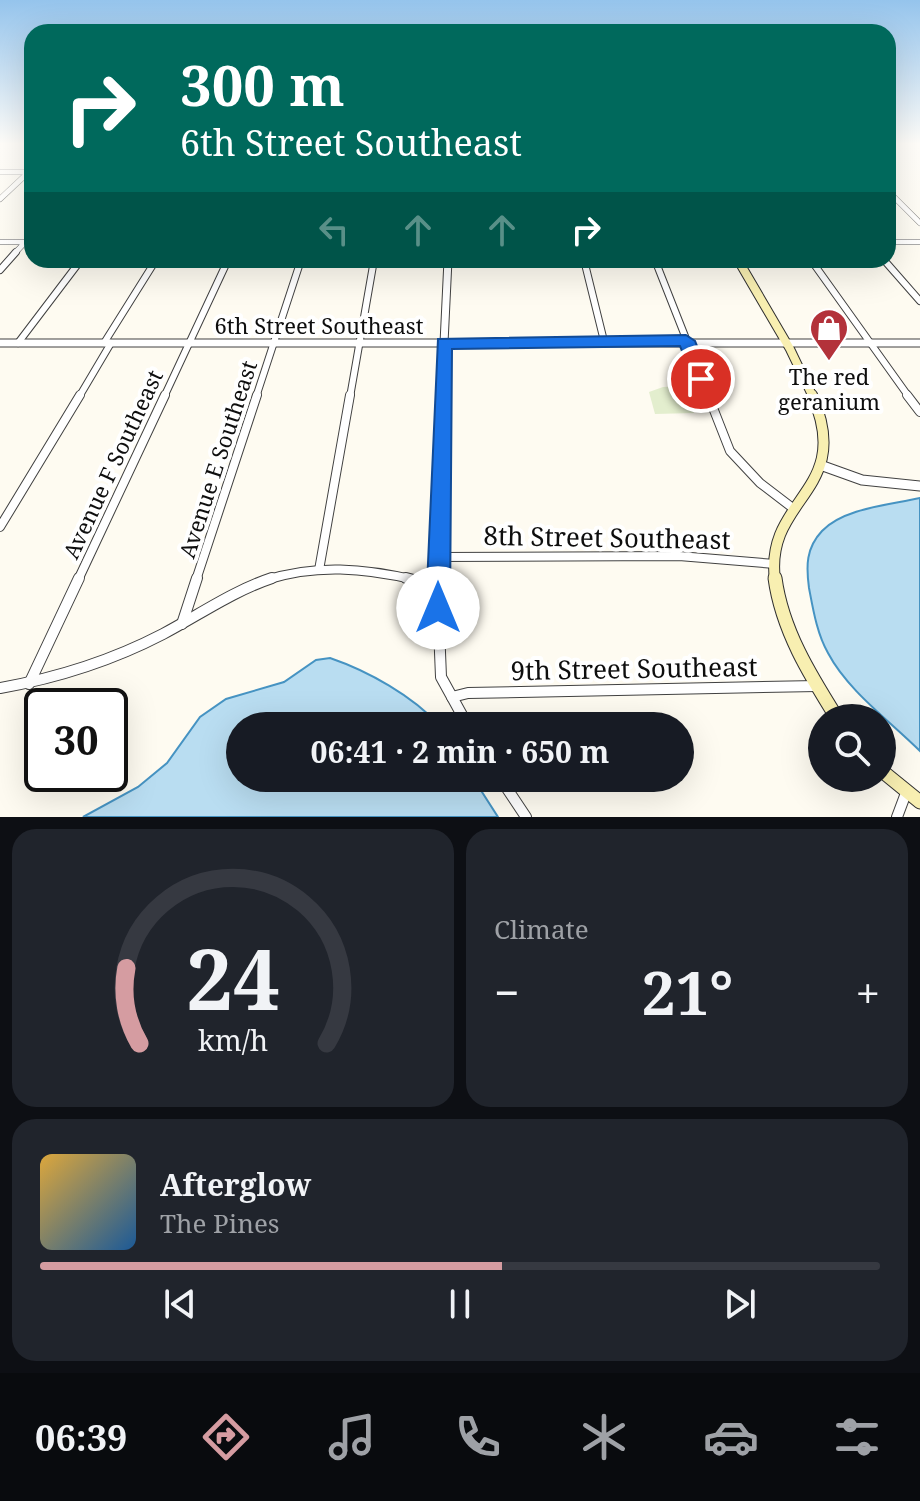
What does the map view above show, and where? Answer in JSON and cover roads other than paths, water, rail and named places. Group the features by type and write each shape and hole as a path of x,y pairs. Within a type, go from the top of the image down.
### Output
{"main road":[{"path":"742,268 812,393 821,417 825,441 823,466 779,535 775,564 777,591 788,628 828,704"},
{"path":"896,784 920,802"}],"street":[{"path":"0,199 20,181"},
{"path":"896,199 920,223"},
{"path":"0,242 24,242"},
{"path":"896,242 920,242"},
{"path":"0,270 24,247"},
{"path":"18,343 75,268"},
{"path":"0,527 151,268"},
{"name":"Avenue F Southeast","path":"29,684 224,268"},
{"name":"Avenue E Southeast","path":"182,624 298,268"},
{"path":"319,570 373,268"},
{"path":"448,268 437,586 441,677 460,712"},
{"path":"586,268 604,341"},
{"path":"658,268 730,451 760,483 794,509"},
{"path":"817,268 920,412"},
{"path":"891,268 920,301"},
{"name":"6th Street Southeast","path":"0,343 920,343"},
{"path":"823,466 862,480 920,486"},
{"name":"8th Street Southeast","path":"438,557 679,556 775,564"},
{"path":"0,688 29,684 90,667 182,624 225,596 294,573 371,571 437,586"},
{"name":"9th Street Southeast","path":"452,697 468,693 817,686"},
{"path":"509,792 526,817"},
{"path":"897,817 906,793"}],"water":[{"path":"920,498 920,751 896,729 896,704 870,704 836,667 824,646 814,613 808,572 808,558 813,544 831,523 868,508"},
{"path":"330,658 359,670 389,686 425,712 226,712 226,792 482,792 498,817 83,817 138,787 167,763 200,717 226,699 284,682 316,660"}],"place":[{"name":"The red geranium","path":"829,362"}]}
